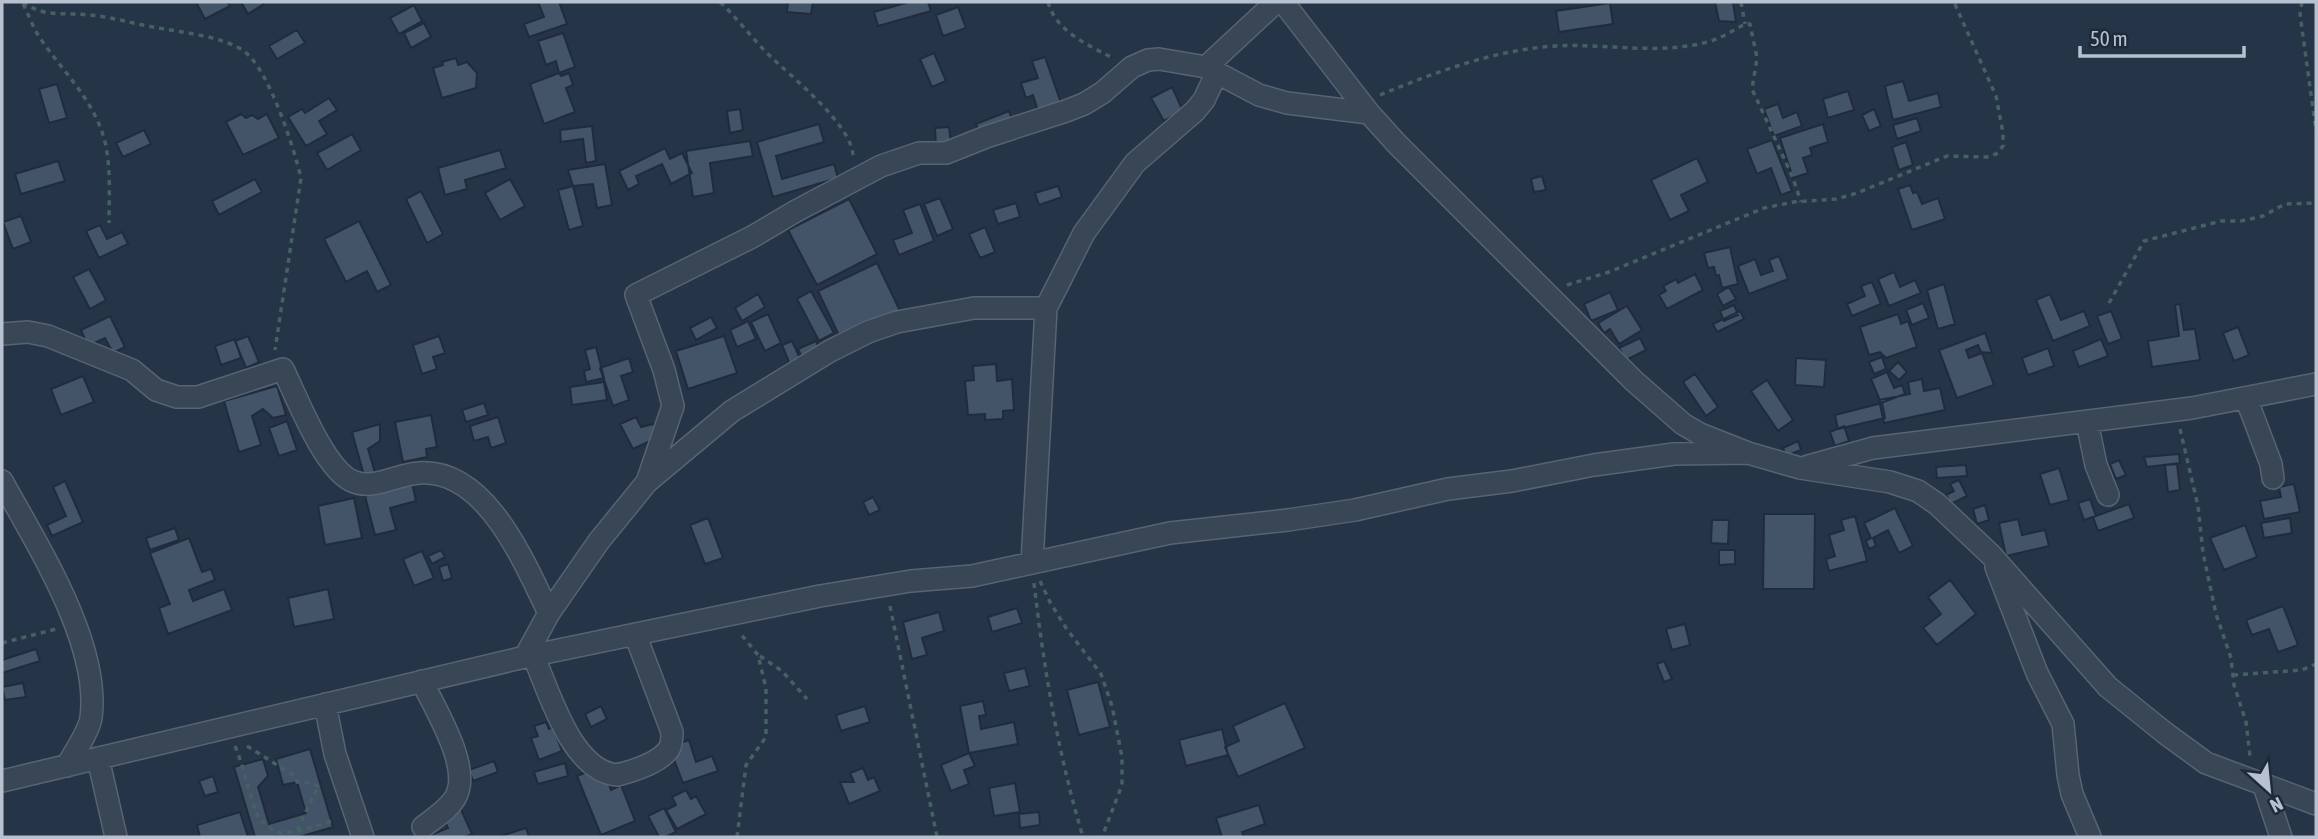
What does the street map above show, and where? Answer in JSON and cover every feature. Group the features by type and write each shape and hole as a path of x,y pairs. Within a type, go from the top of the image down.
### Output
{"street":[{"path":"1032,563 1046,308 1091,223 1135,163 1195,111 1203,100 1212,70 1276,2"},
{"path":"1283,2 1365,108 1397,144 1634,381 1683,424 1700,434 1748,453 1800,468 1890,482 1918,491 1937,504 1991,555 2108,687 2206,764 2316,804"},
{"path":"647,482 673,406 664,370 636,295 752,237 854,179 919,153 946,153 1084,104 1132,67 1148,60 1159,59 1212,70 1259,95 1287,103 1365,108"},
{"path":"529,656 549,613 599,541 647,482 732,411 830,351 868,332 897,322 974,308 1046,308"},
{"path":"2,334 28,332 48,337 132,370 156,390 177,397 198,397 283,369 333,466 342,475 354,482 370,485 421,472 445,477 462,485 490,508 507,530 549,613"},
{"path":"1800,468 1873,448 2175,410 2316,384"},
{"path":"2246,398 2271,464 2273,478"},
{"path":"2087,422 2096,465 2108,495"},
{"path":"2,781 529,656 820,596 972,576 1170,533 1355,510 1448,489 1512,481 1594,465 1674,454 1748,453"},
{"path":"2,481 69,606 91,678 91,720 67,766"},
{"path":"1991,555 2036,673 2063,724 2072,794 2090,837"},
{"path":"529,656 580,754 594,766 617,775 656,760 667,752 672,742 672,733 635,634"},
{"path":"422,681 454,751 461,782 455,797 443,812 423,827"},
{"path":"326,704 334,754 352,815 363,837"},
{"path":"99,758 116,837"},
{"path":"2264,786 2281,837"}],"path":[{"path":"23,2 40,38 89,103 105,140 109,167 109,223"},
{"path":"23,2 36,11 120,19 229,43 246,52 263,77 295,151 301,178 274,356 276,371"},
{"path":"720,2 826,109 852,147 854,179"},
{"path":"1048,2 1051,12 1071,35 1132,67"},
{"path":"1741,2 1745,24"},
{"path":"1545,291 1609,272 1765,208 1836,199 1947,156 1987,157 2001,151 2003,133 1996,96 1954,2"},
{"path":"2301,2 2300,14 2316,131"},
{"path":"1365,108 1445,69 1508,52 1556,46 1656,49 1715,40 1745,24 1751,26 1757,58 1752,89 1793,178 1801,202"},
{"path":"2109,303 2144,241 2221,221 2241,221 2263,216 2285,204 2316,203"},
{"path":"2175,410 2198,506 2203,553 2216,614 2231,658 2246,722 2251,764 2264,786"},
{"path":"1032,563 1043,666 1072,802 1083,837"},
{"path":"1032,563 1050,602 1066,628 1101,674 1112,706 1122,757 1122,785 1102,837"},
{"path":"886,586 937,837"},
{"path":"723,616 758,655 782,671 807,699"},
{"path":"2,643 75,625"},
{"path":"737,837 746,765 766,737 766,688 758,655"},
{"path":"2233,675 2302,670 2316,664"},
{"path":"232,738 293,775 297,782 318,786 352,815 284,834 273,830 269,824 260,821 254,808 244,769 232,738"},
{"path":"297,830 318,786"}],"building":[{"path":"196,2 227,2 230,6 205,19"},
{"path":"241,2 262,2 264,4 248,14"},
{"path":"538,2 559,2 567,24 529,37 524,24 544,17"},
{"path":"788,2 813,2 811,14 787,12"},
{"path":"909,2 928,2 931,11 878,26 874,12"},
{"path":"1715,2 1733,2 1736,22 1719,21"},
{"path":"1610,3 1613,24 1559,32 1556,11"},
{"path":"414,5 422,21 399,34 390,18"},
{"path":"958,7 966,28 943,36 936,15"},
{"path":"424,23 431,37 411,48 404,33"},
{"path":"297,30 305,43 277,59 269,46"},
{"path":"563,33 575,67 559,73 556,61 546,65 538,41"},
{"path":"934,53 946,81 932,87 920,59"},
{"path":"1045,57 1062,106 1039,114 1033,95 1026,98 1021,83 1038,78 1032,61"},
{"path":"456,58 458,65 467,62 477,73 476,88 442,98 433,68"},
{"path":"559,73 561,76 569,73 573,85 566,88 575,112 544,124 530,84"},
{"path":"1903,81 1909,101 1938,93 1941,107 1893,120 1885,86"},
{"path":"57,84 67,118 49,123 39,89"},
{"path":"1172,87 1183,111 1164,121 1151,98"},
{"path":"1848,91 1854,110 1828,118 1823,99"},
{"path":"329,98 337,110 319,121 327,134 306,146 288,117 302,109 305,113"},
{"path":"1778,104 1783,118 1797,112 1802,126 1774,136 1764,109"},
{"path":"740,109 743,130 730,133 727,111"},
{"path":"1874,109 1881,126 1869,131 1862,115"},
{"path":"1009,111 1013,123 980,134 976,124"},
{"path":"241,114 246,118 252,115 258,119 267,114 279,138 243,155 226,122"},
{"path":"1917,118 1921,131 1897,139 1893,125"},
{"path":"819,124 824,142 776,156 782,179 834,164 838,178 773,197 757,142"},
{"path":"1823,124 1828,142 1810,148 1812,155 1803,158 1808,173 1793,178 1780,138"},
{"path":"592,126 596,161 586,163 583,139 561,142 560,130"},
{"path":"949,127 951,145 936,147 935,128"},
{"path":"144,130 151,144 123,157 116,143"},
{"path":"352,134 361,150 327,170 317,153"},
{"path":"1772,140 1792,191 1781,195 1771,168 1757,174 1747,149"},
{"path":"750,141 753,156 710,163 714,193 693,197 686,151"},
{"path":"1906,142 1913,165 1899,170 1892,147"},
{"path":"665,148 670,159 682,153 692,173 671,184 662,164 636,176 639,184 628,190 619,171"},
{"path":"500,150 506,168 465,180 467,189 445,195 438,168"},
{"path":"1697,158 1708,182 1681,195 1689,211 1670,220 1651,180"},
{"path":"58,161 65,181 21,194 15,174"},
{"path":"605,164 612,205 597,208 593,184 573,186 568,170"},
{"path":"1542,176 1546,190 1534,192 1531,179"},
{"path":"255,179 262,192 219,215 212,201"},
{"path":"510,179 525,206 500,220 485,193"},
{"path":"1910,185 1913,193 1917,192 1922,204 1938,198 1945,219 1912,230 1898,189"},
{"path":"573,186 583,226 569,230 558,190"},
{"path":"1058,186 1062,197 1039,205 1035,193"},
{"path":"421,191 443,234 427,243 406,199"},
{"path":"940,198 953,229 937,236 924,204"},
{"path":"849,199 877,254 817,285 788,230"},
{"path":"1016,203 1020,217 998,224 993,210"},
{"path":"920,204 934,241 899,255 893,240 912,233 903,210"},
{"path":"21,216 31,242 13,249 3,222"},
{"path":"359,221 391,285 377,292 367,271 346,282 324,239"},
{"path":"100,225 107,239 122,232 128,244 99,258 86,231"},
{"path":"985,227 995,252 980,258 969,234"},
{"path":"1730,247 1738,284 1722,288 1714,267 1708,268 1704,253"},
{"path":"1779,256 1788,279 1749,294 1738,266 1755,259 1761,275 1773,271 1769,260"},
{"path":"877,263 903,317 844,346 818,291"},
{"path":"89,269 106,300 90,309 73,277"},
{"path":"1894,272 1900,287 1915,280 1921,293 1889,306 1878,279"},
{"path":"1695,274 1703,290 1667,309 1659,295 1666,291 1663,286 1676,279 1678,283"},
{"path":"1872,282 1881,304 1852,316 1847,304 1865,296 1861,286"},
{"path":"1944,284 1955,324 1938,329 1927,290"},
{"path":"1729,287 1736,299 1723,306 1717,294"},
{"path":"811,291 834,333 819,341 797,299"},
{"path":"1610,292 1618,310 1591,321 1584,304"},
{"path":"758,294 765,307 742,321 735,308"},
{"path":"2050,294 2061,320 2084,311 2090,326 2053,341 2036,300"},
{"path":"1923,303 1929,318 1912,325 1906,310"},
{"path":"2180,304 2184,330 2195,329 2200,360 2152,367 2148,341 2179,336 2175,305"},
{"path":"1734,305 1738,315 1724,321 1720,311"},
{"path":"1627,306 1642,330 1619,344 1610,329 1604,333 1598,323"},
{"path":"1740,311 1744,319 1717,332 1713,324"},
{"path":"2111,311 2122,339 2108,344 2097,316"},
{"path":"768,314 781,343 765,351 751,322"},
{"path":"1898,314 1901,324 1908,321 1917,347 1886,358 1880,352 1869,355 1860,327"},
{"path":"110,316 125,347 113,353 105,338 88,346 81,330"},
{"path":"711,317 717,328 696,340 690,328"},
{"path":"748,321 756,339 737,347 730,330"},
{"path":"2238,327 2249,355 2234,361 2223,333"},
{"path":"1985,333 1992,353 1981,352 1978,345 1966,350 1969,358 1982,353 1994,385 1957,398 1939,350"},
{"path":"248,336 259,362 246,368 235,341"},
{"path":"439,336 445,353 433,357 437,369 422,374 413,345"},
{"path":"724,336 737,373 688,389 676,351"},
{"path":"1640,338 1646,350 1626,360 1619,348"},
{"path":"235,339 241,358 221,365 215,346"},
{"path":"2101,339 2108,356 2079,367 2073,351"},
{"path":"792,341 802,363 791,367 782,345"},
{"path":"816,341 821,353 804,361 798,349"},
{"path":"596,347 604,378 586,382 584,371 590,369 585,350"},
{"path":"2048,348 2054,366 2028,375 2022,358"},
{"path":"1882,357 1886,369 1874,374 1869,362"},
{"path":"629,358 633,372 621,376 629,400 613,406 600,368"},
{"path":"1796,358 1826,360 1824,387 1795,385"},
{"path":"1898,362 1907,372 1899,380 1889,371"},
{"path":"996,364 997,381 1012,379 1014,410 1003,411 1003,419 985,420 985,414 968,415 965,381 974,380 973,366"},
{"path":"1887,372 1894,388 1902,385 1905,394 1881,403 1871,379"},
{"path":"1695,374 1718,407 1706,416 1683,382"},
{"path":"83,376 94,402 61,415 51,389"},
{"path":"1922,379 1924,391 1940,388 1945,410 1884,423 1879,400 1910,394 1908,382"},
{"path":"1767,380 1793,420 1778,431 1751,391"},
{"path":"604,382 607,400 572,405 570,387"},
{"path":"277,386 286,415 273,418 263,409 252,416 261,445 239,452 224,401"},
{"path":"484,403 488,415 466,422 462,410"},
{"path":"1882,403 1885,418 1838,429 1835,415"},
{"path":"431,415 437,447 426,449 427,457 403,462 395,422"},
{"path":"498,417 506,443 491,448 488,437 474,441 470,426"},
{"path":"636,417 641,427 653,424 659,437 633,449 620,424"},
{"path":"287,421 297,450 279,456 269,428"},
{"path":"380,424 380,441 368,449 376,476 365,479 352,432"},
{"path":"1844,426 1849,441 1835,446 1830,432"},
{"path":"1798,441 1801,450 1786,456 1783,448"},
{"path":"2179,454 2180,463 2147,467 2144,457"},
{"path":"2119,460 2126,475 2116,479 2110,464"},
{"path":"2177,464 2180,490 2168,492 2165,465"},
{"path":"1966,465 1967,476 1937,478 1936,467"},
{"path":"2059,468 2069,500 2050,505 2040,474"},
{"path":"1959,480 1967,496 1951,504 1946,495 1954,491 1950,484"},
{"path":"65,481 83,522 52,536 47,525 66,516 53,487"},
{"path":"412,483 416,501 390,508 396,530 375,535 365,496"},
{"path":"2294,484 2300,512 2264,519 2260,501 2281,497 2279,487"},
{"path":"873,497 880,510 869,515 863,502"},
{"path":"354,498 362,538 325,545 318,506"},
{"path":"2090,499 2096,516 2084,520 2078,503"},
{"path":"2129,504 2134,518 2098,531 2093,517"},
{"path":"1985,505 1989,520 1977,524 1973,509"},
{"path":"1895,508 1913,546 1899,553 1888,530 1873,538 1876,546 1869,549 1866,541 1871,538 1864,523"},
{"path":"1764,514 1815,514 1814,589 1763,589"},
{"path":"1855,516 1867,561 1829,571 1826,559 1835,556 1829,535 1844,530 1841,520"},
{"path":"708,518 723,558 705,564 690,525"},
{"path":"2290,518 2292,533 2264,538 2261,523"},
{"path":"2018,519 2022,535 2045,530 2049,546 2006,556 1999,523"},
{"path":"1712,520 1729,520 1728,544 1711,543"},
{"path":"2245,525 2257,557 2224,570 2210,538"},
{"path":"175,528 179,540 150,550 146,538"},
{"path":"189,538 202,572 211,569 215,580 189,590 193,601 224,589 232,610 168,634 159,608 170,604 150,553"},
{"path":"441,550 445,557 432,564 428,556"},
{"path":"1719,550 1735,550 1735,564 1719,565"},
{"path":"422,551 434,578 414,586 403,559"},
{"path":"448,564 452,578 443,581 439,567"},
{"path":"1950,580 1976,614 1937,645 1923,628 1941,614 1928,597"},
{"path":"328,589 334,619 294,627 288,598"},
{"path":"2283,606 2298,645 2278,652 2269,629 2252,635 2246,620"},
{"path":"1017,608 1022,623 992,632 988,617"},
{"path":"939,612 944,631 922,638 927,655 912,659 903,622"},
{"path":"1685,624 1690,645 1672,650 1666,629"},
{"path":"36,649 40,661 2,673 2,660"},
{"path":"1664,661 1672,679 1664,682 1657,664"},
{"path":"1025,668 1030,686 1009,691 1004,673"},
{"path":"1098,682 1110,727 1079,735 1067,690"},
{"path":"23,683 26,697 5,700 2,687"},
{"path":"983,701 986,715 979,716 981,729 1014,722 1018,744 969,753 960,706"},
{"path":"1285,703 1305,748 1238,777 1225,747 1239,741 1233,726"},
{"path":"601,706 607,719 591,727 585,714"},
{"path":"865,706 870,722 841,731 836,715"},
{"path":"546,722 549,729 553,727 562,751 539,760 531,738 538,736 534,726"},
{"path":"1222,729 1228,755 1186,766 1179,740"},
{"path":"689,740 696,762 712,756 718,771 683,783 669,747"},
{"path":"310,749 333,827 299,837 255,837 234,767 263,759 268,776 258,787 269,824 306,813 297,782 283,785 276,759"},
{"path":"969,753 975,766 964,770 969,784 951,791 941,765"},
{"path":"494,761 498,772 473,781 469,770"},
{"path":"565,763 568,776 538,784 534,772"},
{"path":"863,768 868,780 874,777 880,791 849,804 840,782 854,782 850,773"},
{"path":"592,770 596,780 606,776 611,790 621,785 635,821 601,835 577,776"},
{"path":"213,776 218,792 205,796 199,781"},
{"path":"1015,783 1020,812 994,816 989,788"},
{"path":"686,790 691,799 696,796 706,814 677,829 666,810 676,805 672,797"},
{"path":"459,805 472,834 465,837 432,837 431,835 448,828 441,813"},
{"path":"1259,805 1265,824 1242,832 1244,837 1222,837 1216,818"},
{"path":"664,808 676,832 659,837 648,816"},
{"path":"240,812 248,837 200,837 197,825"},
{"path":"1039,812 1040,825 1020,828 1019,814"},
{"path":"526,828 529,837 501,837 501,836"}]}
